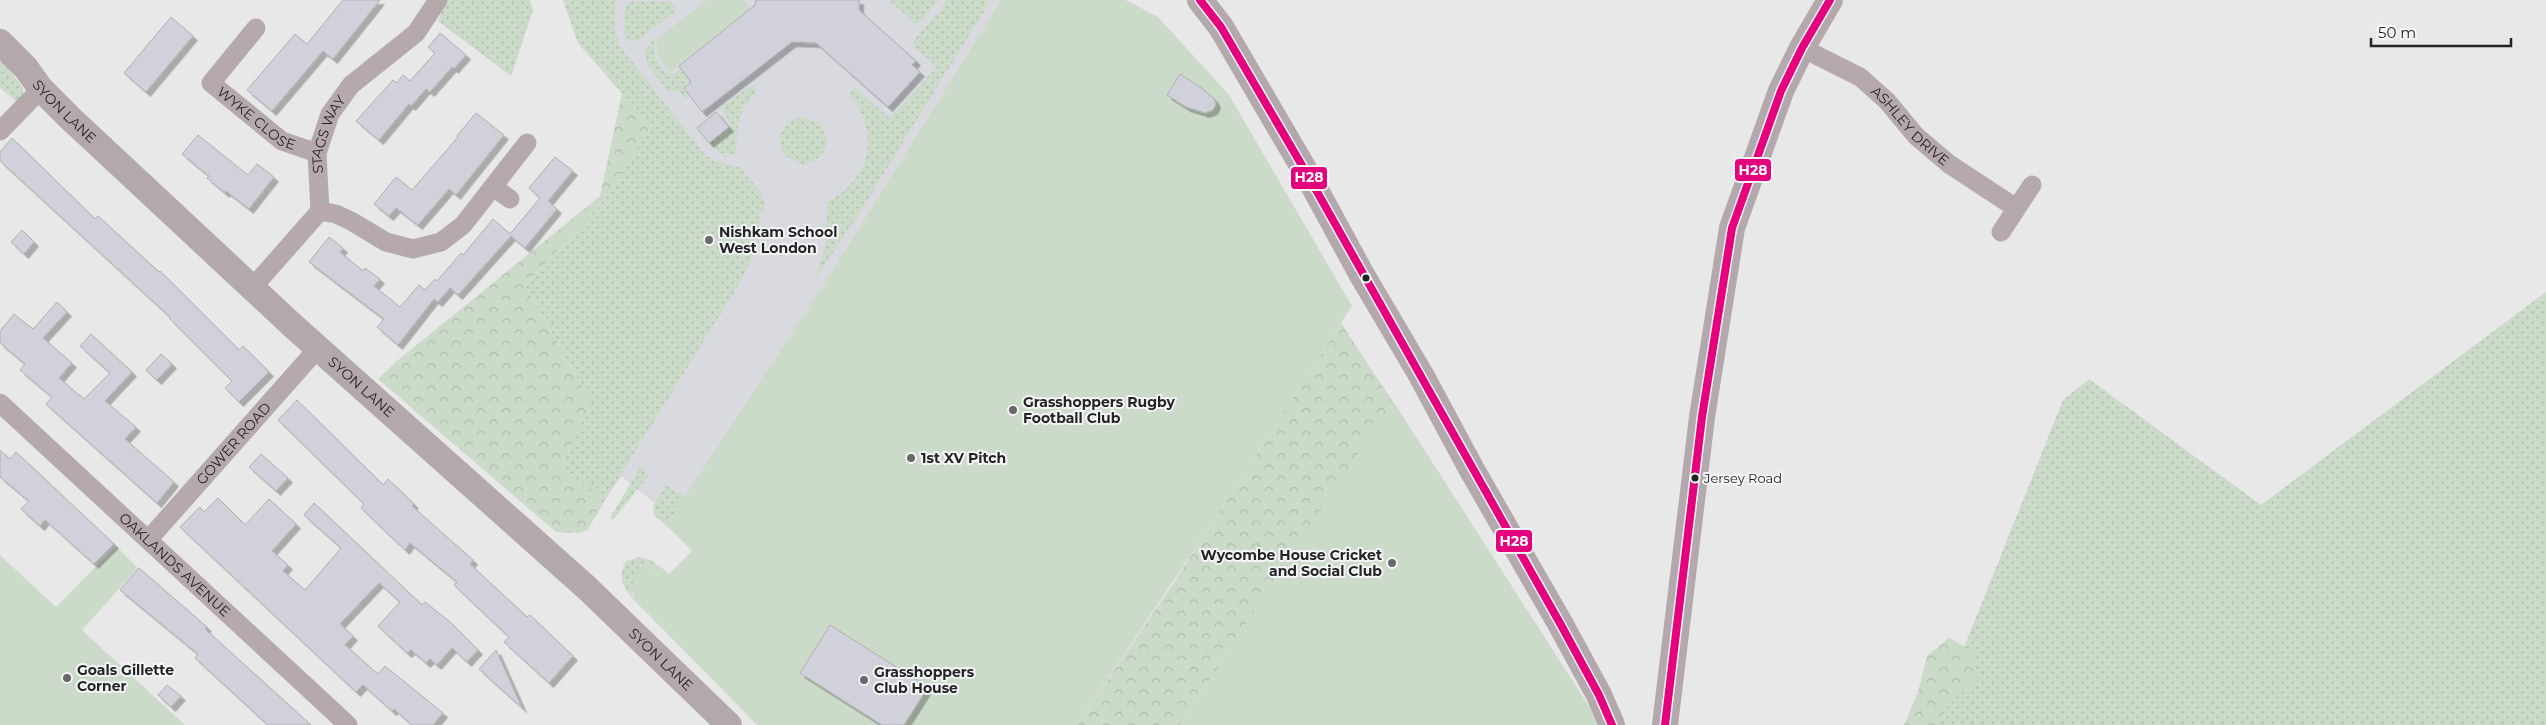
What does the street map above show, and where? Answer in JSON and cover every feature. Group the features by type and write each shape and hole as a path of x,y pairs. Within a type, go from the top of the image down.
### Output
{"street":[{"name":"STAGS WAY","path":"320,211 317,153 330,114 351,85 416,33 438,0"},
{"path":"1200,0 1221,27 1283,133 1561,625 1599,695 1612,725"},
{"path":"1665,725 1702,417 1732,228 1781,91 1802,48 1830,0"},
{"name":"WYKE CLOSE","path":"256,28 211,83 282,141 317,153"},
{"name":"SYON LANE","path":"0,42 26,68 41,90 318,347 587,588 729,725"},
{"name":"ASHLEY DRIVE","path":"1802,48 1860,77 1887,101 1916,136 1948,164 2016,208"},
{"path":"0,131 41,90"},
{"path":"253,287 320,211 336,214 352,221 386,242 413,249 441,242 463,225 528,143"},
{"path":"2001,232 2032,185"},
{"path":"493,187 510,199"},
{"name":"GOWER ROAD","path":"148,540 318,347"},
{"name":"OAKLANDS AVENUE","path":"0,402 348,725"}],"shaded area":[{"name":"Nishkam School West London","path":"563,0 1001,0 827,279 672,517 621,476 605,500 562,467 604,200 651,126 578,43"}],"green space":[{"path":"446,0 530,0 533,10 511,76 438,21"},
{"path":"563,0 616,0 615,30 619,45 706,156 717,162 741,168 761,193 765,212 760,212 759,245 738,286 605,500 562,467 591,402 525,285 604,200 651,126 578,43"},
{"path":"707,0 743,0 750,9 670,72 657,52 658,38"},
{"path":"889,0 939,0 917,25"},
{"path":"945,0 991,0 860,212 815,279 825,248 828,201 855,180 863,167 867,153 868,138 865,123 859,108 849,93 854,87 890,118 937,67 914,46 913,41 944,6"},
{"name":"Grasshoppers Rugby Football Club","path":"1001,0 1126,0 1158,17 1229,95 1352,306 1214,520 1077,725 757,725 641,607 633,594 632,584 645,561 653,570 659,565 669,574 692,551 666,525 827,279"},
{"path":"633,1 671,2 676,8 673,13 638,40 632,41 625,34 624,15 627,4"},
{"path":"654,38 655,57 665,72 674,74 681,68 691,82 684,88 689,95 685,99 680,92 667,90 648,65 645,51"},
{"path":"0,58 23,87 23,95 17,102 0,88"},
{"path":"752,85 757,91 741,114 736,155 720,153 709,143 732,125 721,108"},
{"path":"622,93 651,126 604,200 525,285 591,402 562,467 605,500 587,531 577,533 556,532 378,379 398,360 600,196"},
{"path":"802,117 820,123 827,140 825,149 820,157 813,162 803,165 785,156 780,143 782,132 789,122"},
{"path":"2546,292 2546,725 1933,725 2063,400 2089,379 2261,505"},
{"path":"1341,323 1393,402 1180,725 1077,725 1170,588"},
{"name":"Wycombe House Cricket and Social Club","path":"1393,401 1601,725 1180,725"},
{"path":"639,466 649,475 613,520 610,518"},
{"path":"666,485 685,497 666,525 654,515 653,507"},
{"name":"Goals Gillette Corner","path":"116,546 138,568 82,630 185,725 0,725 0,555 56,607"},
{"path":"639,557 651,560 658,566 654,570 645,562 631,594 641,607 627,592 622,580 626,561"},
{"path":"1949,638 1975,652 1978,682 1946,703 1940,725 1904,725 1918,692 1927,656"}],"building":[{"path":"343,0 380,0 333,59 323,51 272,111 247,90 295,34 307,44"},
{"path":"756,0 859,0 859,10 916,61 912,65 920,72 888,107 816,43 792,42 702,112 684,88 691,82 679,66 755,5"},
{"path":"171,17 193,36 146,92 124,73"},
{"path":"440,33 466,55 454,69 452,67 430,92 426,89 411,106 409,104 379,140 356,121 393,80 397,83 403,75 410,81 435,53 428,47"},
{"path":"1180,74 1203,89 1214,99 1216,104 1213,110 1205,113 1186,107 1167,95"},
{"path":"716,112 729,127 709,143 697,128"},
{"path":"476,113 504,135 456,195 449,189 418,225 396,208 389,216 374,204 396,177 412,190"},
{"path":"198,135 248,175 257,164 274,177 249,209 226,191 225,193 207,178 209,176 182,154"},
{"path":"12,138 95,219 98,216 160,271 239,350 243,346 269,372 239,402 225,388 232,381 170,317 0,161 0,152"},
{"path":"555,157 573,171 548,201 557,209 525,248 511,236 458,295 450,288 438,302 434,299 398,345 377,327 384,319 309,262 329,237 343,248 340,252 363,271 365,268 380,279 374,286 400,307 419,285 425,290 435,279 437,281 461,253 463,255 493,219 510,234 540,198 529,188"},
{"path":"22,230 34,242 24,254 11,242"},
{"path":"57,302 67,312 43,338 72,363 59,378 84,399 110,373 80,346 91,334 132,372 105,401 136,427 125,439 174,482 157,503 46,404 52,397 20,370 25,364 0,343 0,331 14,314 33,329"},
{"path":"161,354 172,364 157,380 146,370"},
{"path":"297,400 383,485 388,479 414,504 412,506 473,560 470,564 527,617 530,615 573,656 549,683 504,642 509,637 454,585 457,582 410,543 405,550 361,508 364,504 278,420"},
{"path":"0,450 10,459 16,452 114,544 94,564 45,520 40,526 21,509 29,501 0,477"},
{"path":"261,454 288,478 276,491 249,467"},
{"path":"218,498 245,525 269,499 296,524 272,551 288,565 283,571 305,590 341,548 304,515 314,503 422,605 425,602 449,621 478,650 467,662 452,648 437,665 430,659 426,663 411,650 407,653 378,626 400,602 379,583 340,624 353,636 345,645 378,674 385,666 443,713 433,725 412,725 394,709 392,711 363,685 356,692 180,527 200,507 204,512"},
{"path":"139,568 207,627 205,629 311,725 268,725 195,658 198,654 120,590"},
{"name":"Grasshoppers Club House","path":"830,625 928,687 904,725 882,725 800,673"},
{"path":"496,650 522,708 479,669"},
{"path":"167,685 181,696 171,707 158,695"}],"transit line":[{"name":"H28","path":"1200,0 1221,27 1307,174 1561,625 1599,695 1612,725"},
{"name":"H28","path":"1665,725 1702,417 1732,228 1781,91 1802,48 1830,0"}],"place":[{"name":"Nishkam School West London","path":"709,240"},
{"name":"Grasshoppers Rugby Football Club","path":"1013,410"},
{"name":"1st XV Pitch","path":"911,458"},
{"name":"Jersey Road","path":"1695,478"},
{"name":"Wycombe House Cricket and Social Club","path":"1392,563"},
{"name":"Goals Gillette Corner","path":"67,678"},
{"name":"Grasshoppers Club House","path":"864,680"}]}
